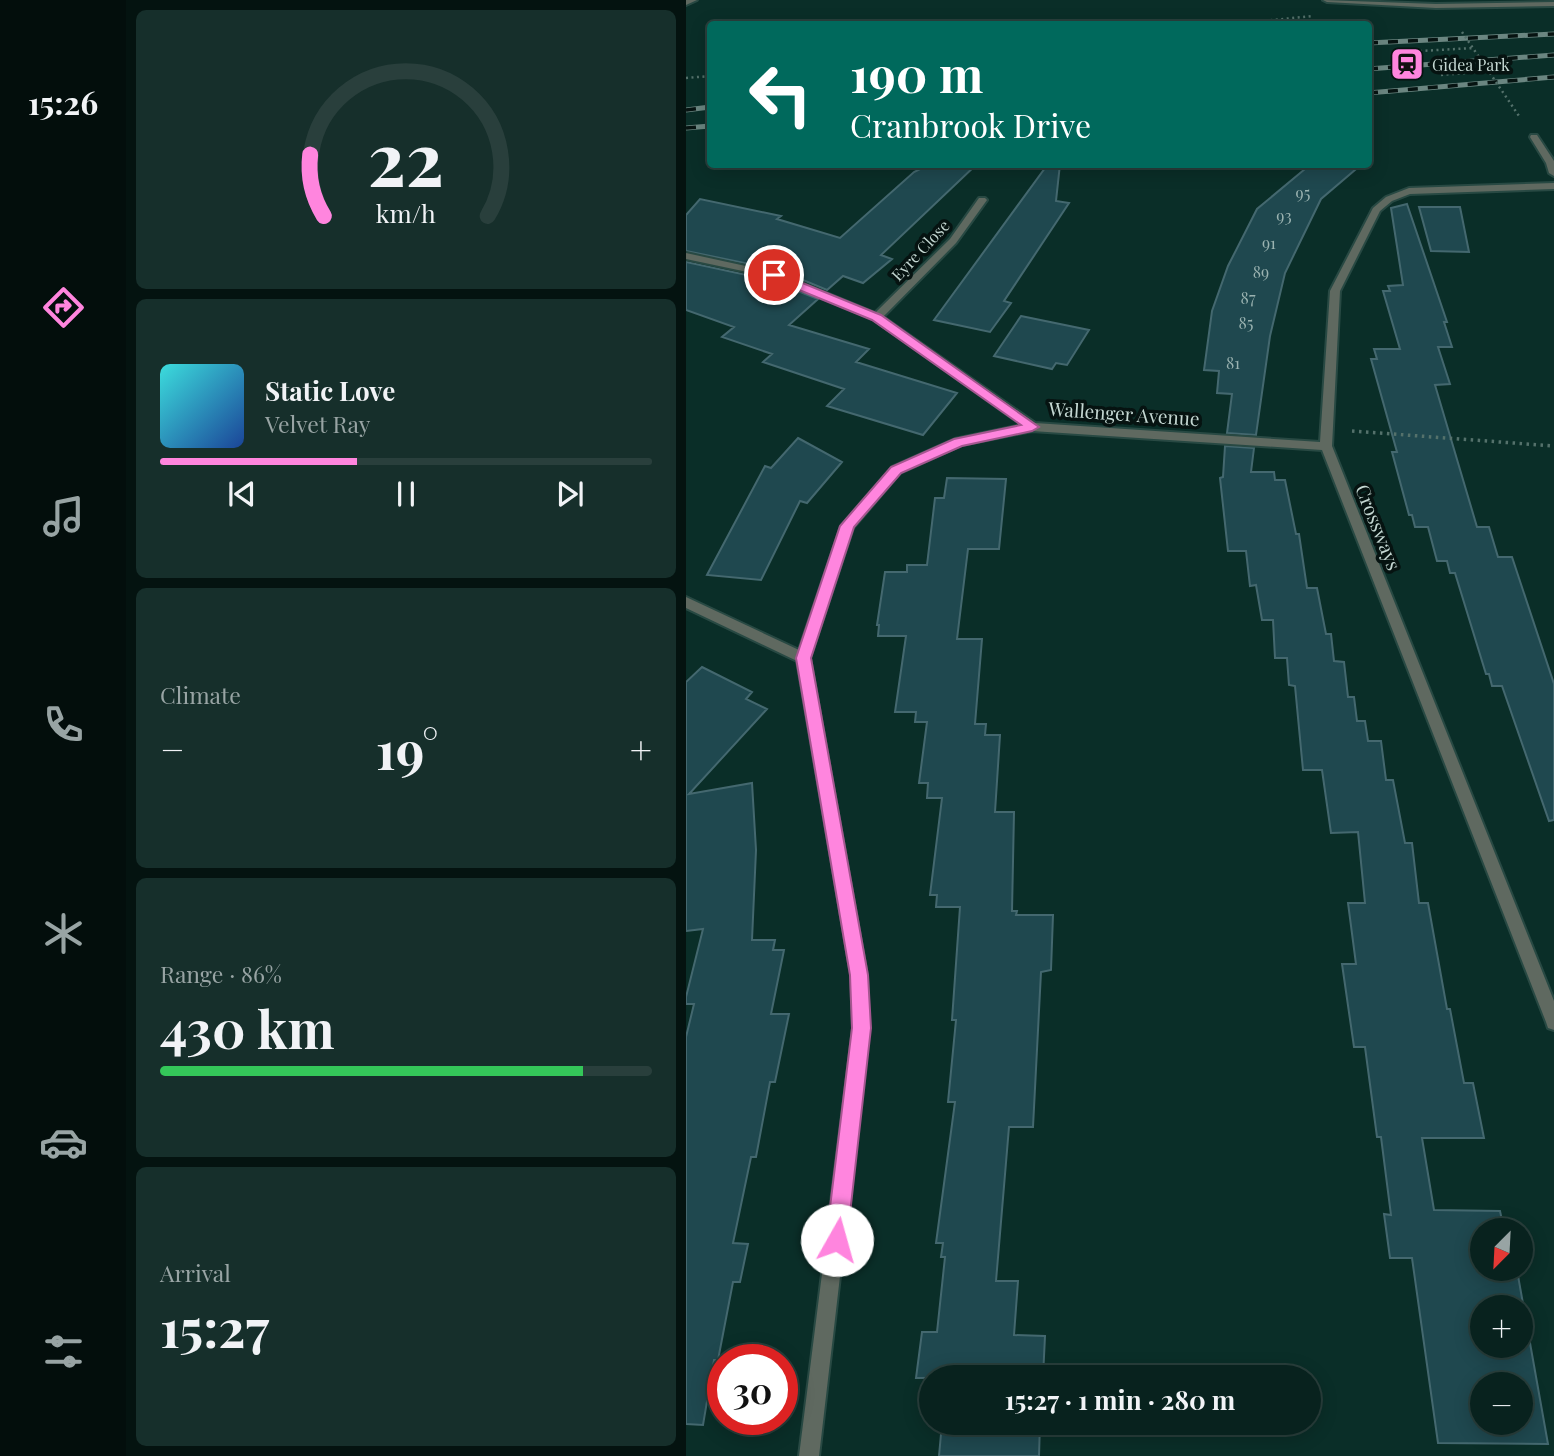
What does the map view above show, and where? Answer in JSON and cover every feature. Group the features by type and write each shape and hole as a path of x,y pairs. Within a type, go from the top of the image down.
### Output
{"street":[{"path":"686,3 692,0"},
{"path":"1327,0 1436,6 1554,4"},
{"path":"1534,136 1554,173"},
{"path":"1542,149 1554,148"},
{"name":"Crossways","path":"1554,186 1409,191 1389,199 1376,210 1335,292 1326,446 1554,1022"},
{"name":"Eyre Close","path":"877,317 953,242 982,200"},
{"path":"686,256 774,275 877,317 1032,427"},
{"name":"Wallenger Avenue","path":"809,1456 862,1028 859,975 803,658 847,526 896,470 959,442 1032,427 1326,446"},
{"path":"686,602 803,658"}],"path":[{"path":"1261,21 1337,13 1355,2"},
{"path":"1462,32 1519,116"},
{"path":"1420,51 1474,48"},
{"path":"1441,75 1489,71"},
{"path":"686,78 707,76"},
{"path":"1328,429 1554,446"}],"building":[{"path":"922,168 973,168 881,255 892,259 863,283 843,276 827,290 779,270 686,251 686,215 700,199 781,216 777,219 840,238 914,172"},
{"path":"1045,168 1060,168 1056,201 1069,203 1004,301 1011,303 990,332 934,320"},
{"path":"1306,168 1357,168 1321,199 1285,273 1270,336 1256,435 1227,433 1232,394 1217,393 1219,371 1204,370 1212,311 1228,266 1257,209"},
{"path":"1407,204 1447,322 1444,322 1452,347 1438,347 1450,384 1435,385 1477,527 1489,527 1498,557 1512,557 1554,684 1554,820 1549,821 1502,686 1492,686 1489,674 1486,674 1455,573 1450,573 1447,561 1437,561 1428,527 1415,527 1412,515 1409,515 1392,452 1397,452 1371,359 1377,359 1374,349 1400,349 1383,291 1390,291 1388,286 1403,285 1391,208"},
{"path":"1419,207 1460,207 1469,252 1431,251"},
{"path":"686,262 770,280 818,299 789,325 869,349 856,362 957,393 923,435 827,406 844,389 763,362 772,354 722,337 734,327 686,310"},
{"path":"1021,316 1089,330 1067,365 1056,363 1052,369 994,356"},
{"path":"798,438 842,462 807,503 800,501 761,580 707,575 765,466 771,468"},
{"path":"1225,446 1254,448 1251,472 1274,472 1275,480 1285,480 1296,534 1299,534 1307,588 1317,588 1326,634 1331,634 1334,661 1344,662 1348,697 1354,697 1357,721 1365,721 1368,741 1381,741 1386,780 1393,780 1405,843 1412,843 1419,903 1428,903 1447,1009 1450,1009 1464,1083 1473,1083 1484,1138 1422,1138 1434,1210 1500,1211 1501,1218 1470,1218 1470,1281 1519,1281 1521,1295 1470,1295 1470,1358 1533,1358 1548,1444 1438,1443 1412,1258 1390,1258 1384,1214 1391,1215 1381,1137 1377,1137 1365,1047 1354,1047 1342,964 1356,964 1348,903 1365,903 1358,832 1331,833 1322,770 1303,770 1295,686 1289,685 1287,658 1275,658 1273,620 1262,620 1256,585 1250,586 1246,551 1228,551 1220,478 1223,477"},
{"path":"947,478 1006,479 999,549 968,549 957,639 982,639 975,724 986,724 985,735 1000,735 995,812 1014,812 1012,911 1017,911 1016,915 1053,915 1051,970 1041,972 1033,1127 1009,1127 996,1281 1018,1281 1014,1335 1045,1336 1044,1365 919,1365 919,1378 916,1378 922,1332 937,1332 945,1257 941,1257 943,1243 936,1243 955,1102 948,1102 956,1020 952,1020 960,907 936,907 937,895 930,895 942,798 927,798 928,783 919,783 927,722 915,722 916,712 895,712 906,636 878,636 877,625 885,572 907,572 907,565 927,565 935,498 944,498"},
{"path":"702,667 752,692 746,699 767,709 689,794 752,783 756,850 752,940 775,940 773,950 784,950 771,1014 789,1014 775,1082 770,1082 756,1157 751,1157 733,1243 748,1244 740,1282 733,1282 721,1344 707,1344 707,1401 703,1425 686,1424 686,1037 694,1004 686,1004 686,997 703,929 686,931 686,682"},
{"path":"941,1435 1040,1435 1039,1456 939,1456"}],"railway":[{"path":"1372,43 1554,34"},
{"path":"1372,69 1554,55"},
{"path":"1372,93 1554,77"},
{"path":"686,110 707,107"},
{"path":"686,128 707,126"}],"place":[{"name":"Gidea Park","path":"1407,64"}],"route":[{"path":"774,275 877,317 1032,427 959,442 896,470 847,526 803,658 859,975 862,1028 837,1240"}]}
